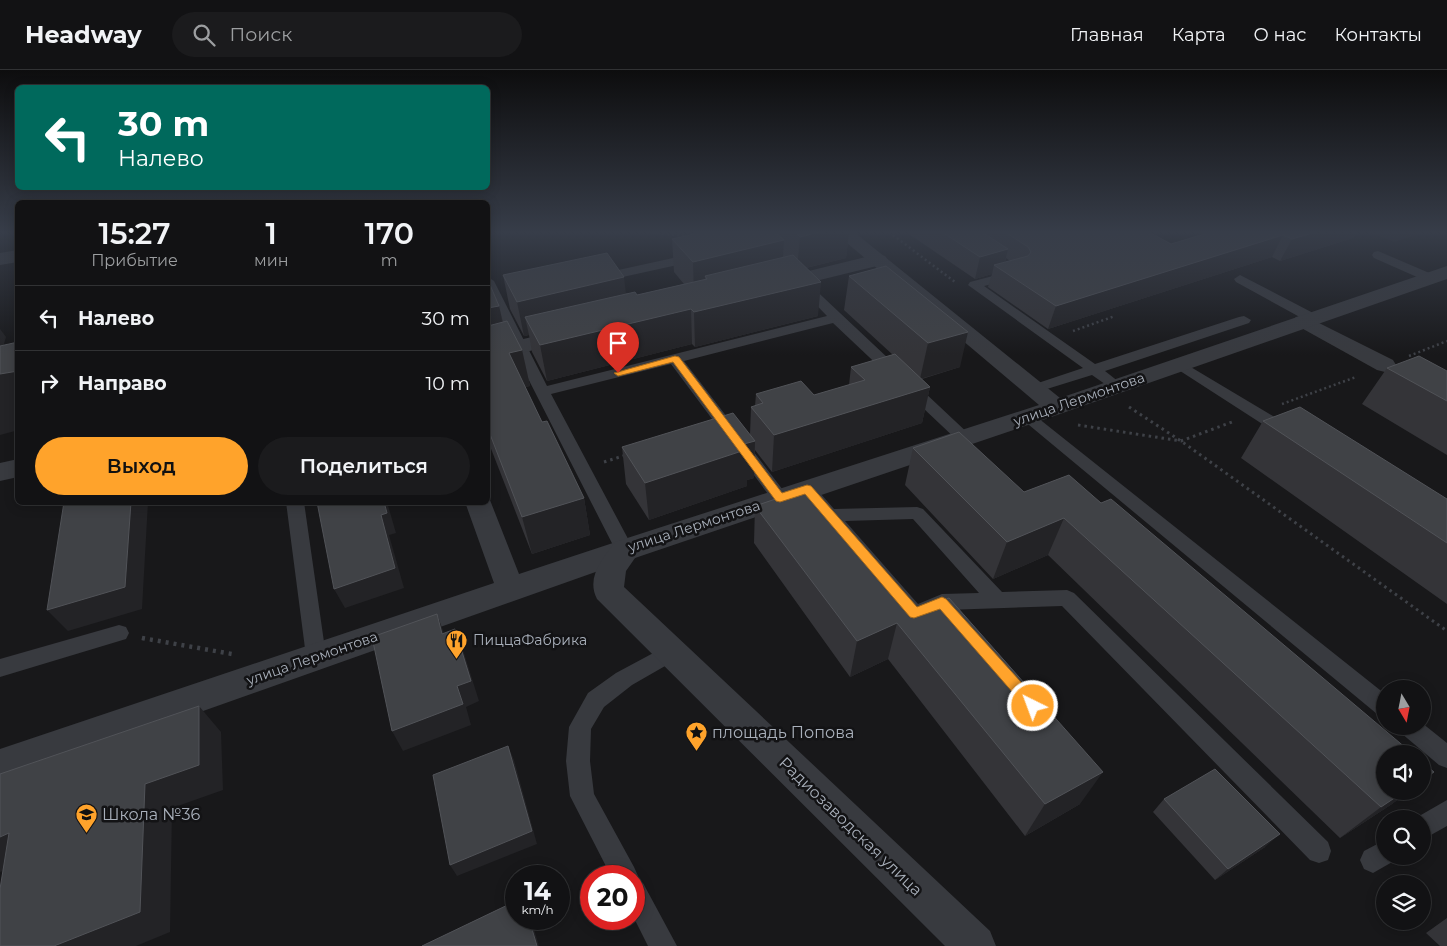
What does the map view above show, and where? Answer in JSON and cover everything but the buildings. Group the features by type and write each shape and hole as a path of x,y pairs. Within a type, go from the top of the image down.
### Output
{"street":[{"path":"759,289 791,274 798,273"},
{"path":"894,273 1056,407"},
{"name":"улица Лермонтова","path":"0,766 625,550 1028,417 1438,275"},
{"path":"1308,320 1393,370"},
{"path":"490,354 586,330"},
{"path":"0,472 15,469"},
{"path":"479,505 500,565 512,590"},
{"name":"Радиозаводская улица","path":"625,550 611,570 608,591 975,946"}],"lane":[{"path":"585,282 626,273"},
{"path":"1017,273 974,285 1117,386"},
{"path":"791,274 964,437"},
{"path":"1240,279 1308,320"},
{"path":"490,284 502,300 519,347 625,550"},
{"path":"542,392 836,318"},
{"path":"1034,388 1244,320"},
{"path":"675,359 780,498"},
{"path":"1179,364 1299,440"},
{"path":"1028,417 1376,700"},
{"path":"807,489 914,613 948,610 998,601 1067,598 1319,851"},
{"path":"296,505 316,656"},
{"path":"829,515 917,513 998,601"},
{"path":"0,668 118,633"},
{"path":"619,865 582,796 578,761 580,727 596,700 624,679 672,652"},
{"path":"1420,735 1447,757"},
{"path":"1431,822 1447,812"},
{"path":"645,912 663,946"}],"path":[{"path":"1050,339 1115,316"},
{"path":"1181,441 1257,413 1393,370 1447,341"},
{"path":"1076,425 1181,441 1447,631"},
{"path":"118,633 238,656"}],"place":[{"name":"ПиццаФабрика","path":"457,659"},
{"name":"площадь Попова","path":"696,751"},
{"name":"Школа №36","path":"86,833"}],"route":[{"path":"618,373 675,359 780,498 807,489 914,613 942,602 1033,706"}]}
